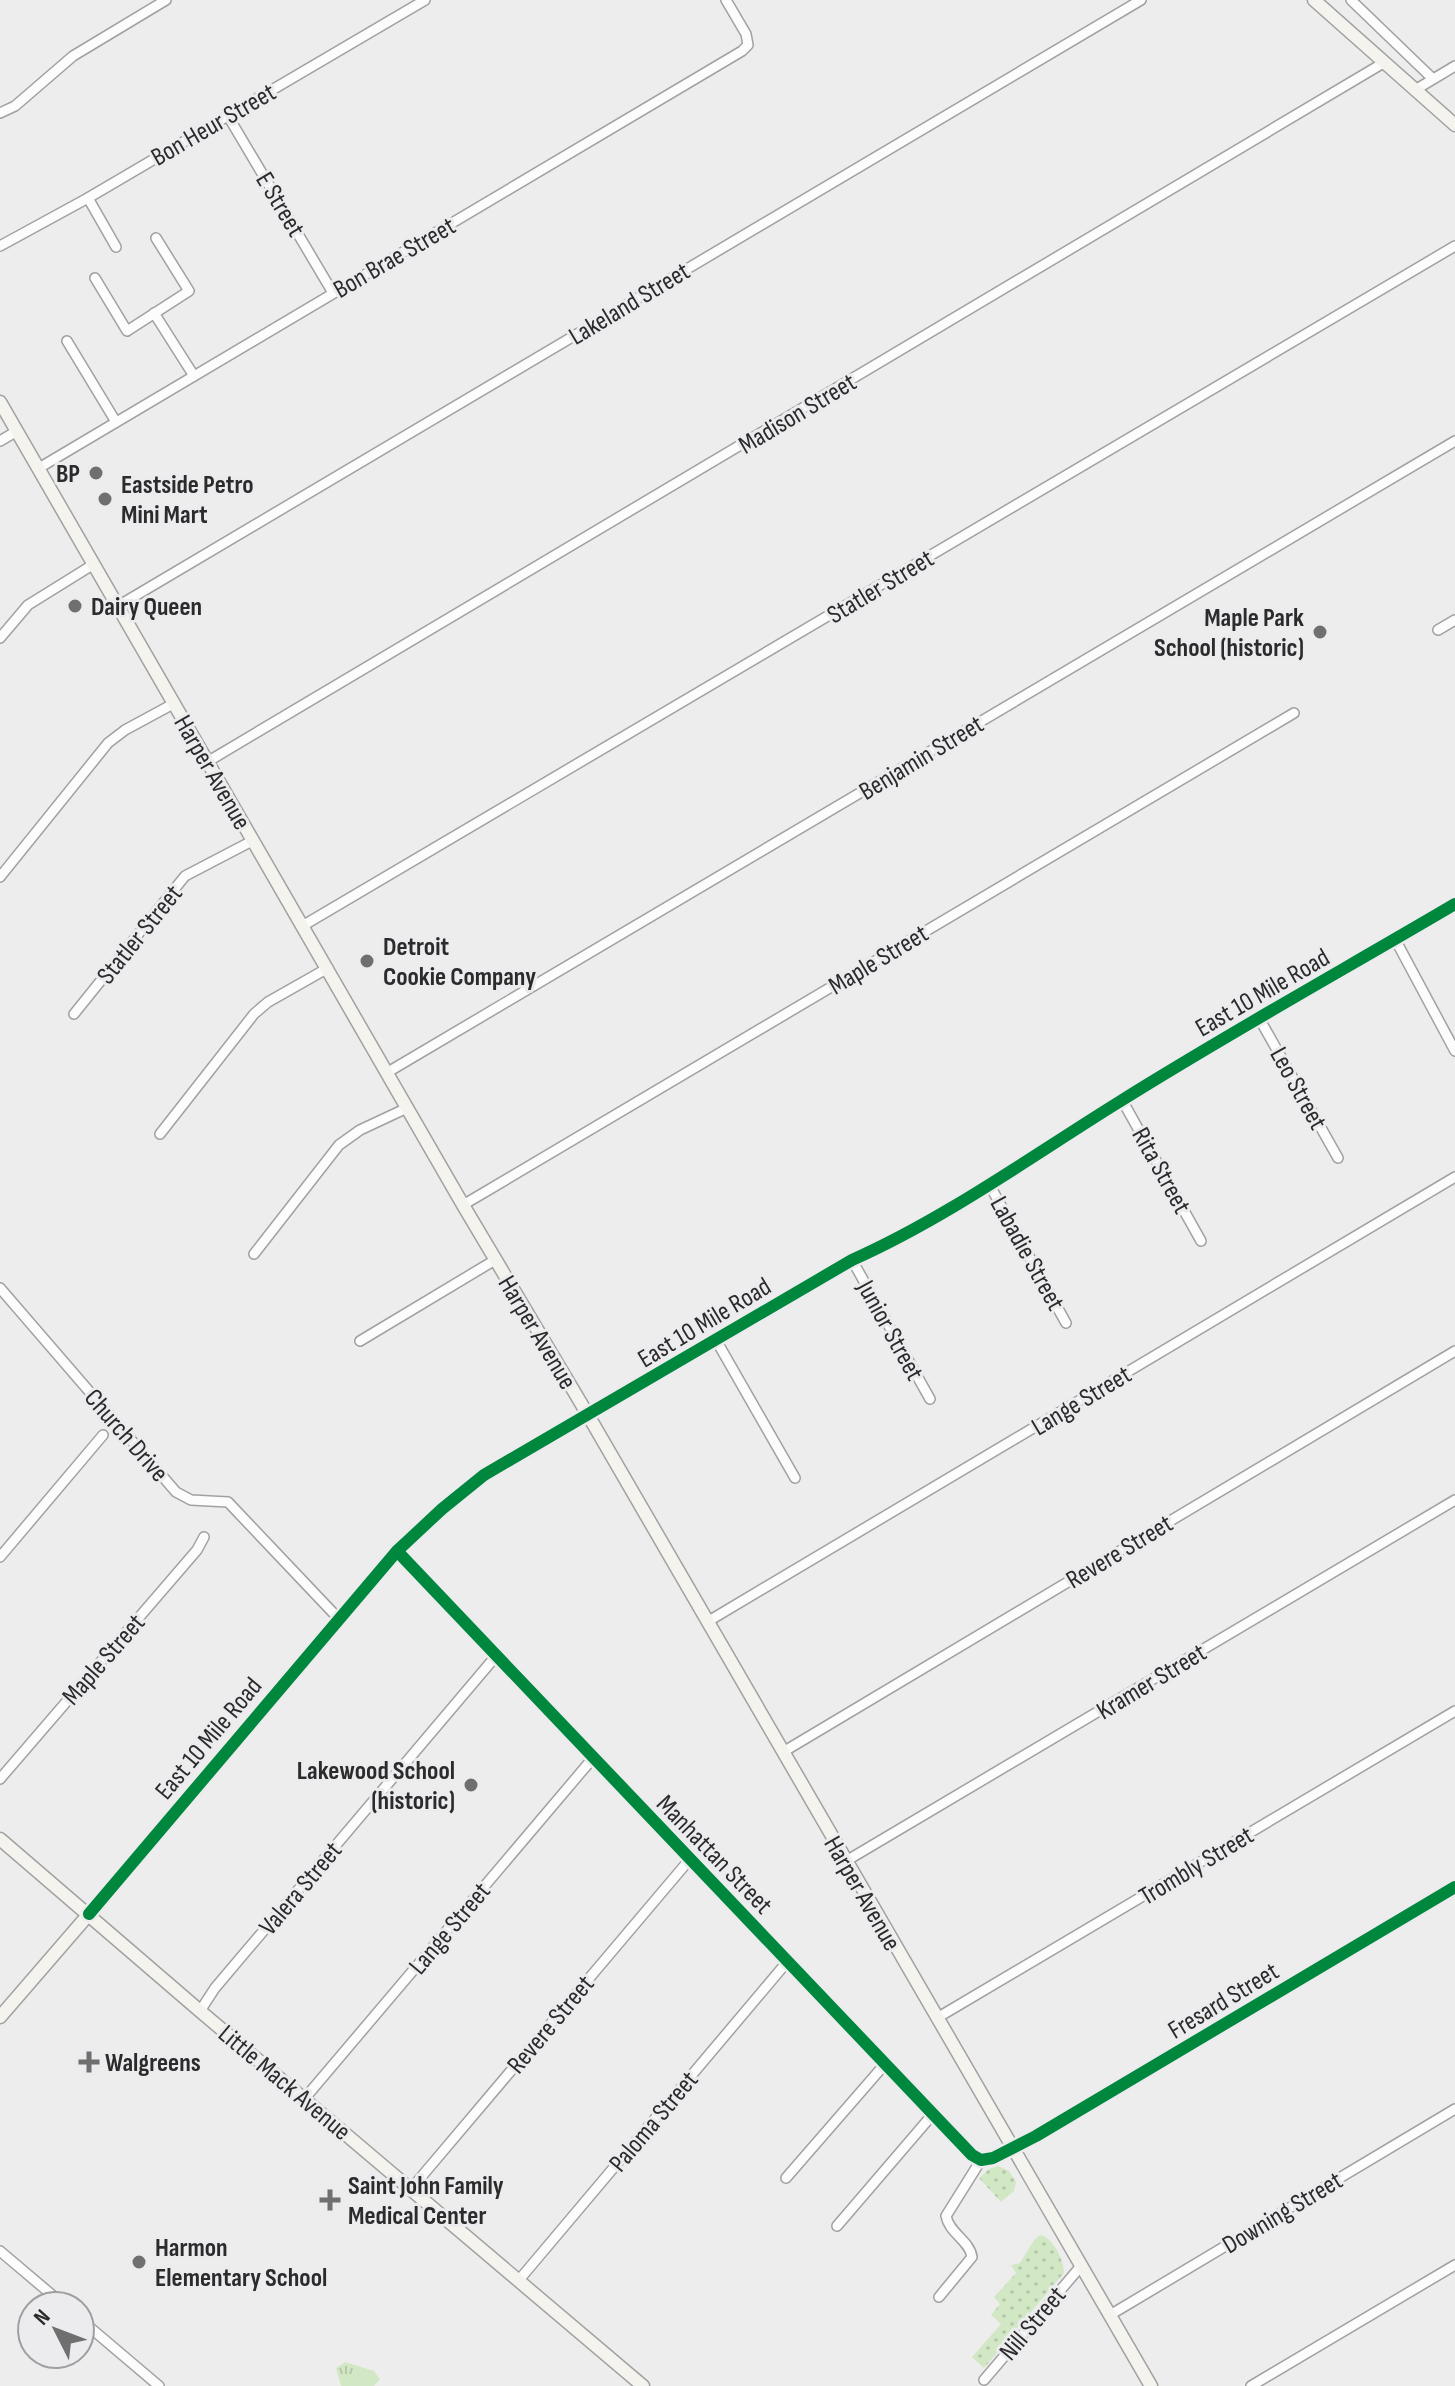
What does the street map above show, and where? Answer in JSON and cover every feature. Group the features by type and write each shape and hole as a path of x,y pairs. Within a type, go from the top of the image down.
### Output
{"main road":[{"path":"1314,0 1455,125"},
{"name":"Harper Avenue","path":"0,402 463,1205 1151,2386"},
{"name":"Little Mack Avenue","path":"0,1839 643,2386"},
{"name":"East 10 Mile Road","path":"0,2017 89,1914"}],"street":[{"path":"0,113 15,106 73,56 166,0"},
{"name":"Bon Heur Street","path":"0,246 88,198 425,0"},
{"name":"Bon Brae Street","path":"39,468 727,60 748,45 746,34 726,0"},
{"name":"Lakeland Street","path":"118,606 1141,0"},
{"path":"1351,0 1433,79"},
{"name":"Madison Street","path":"207,762 1385,62"},
{"path":"1415,90 1455,66"},
{"name":"E Street","path":"228,116 333,293"},
{"path":"88,198 116,247"},
{"path":"95,278 127,331 189,291 156,238"},
{"name":"Statler Street","path":"304,925 1455,246"},
{"path":"154,313 194,376"},
{"path":"67,341 116,422"},
{"path":"0,441 17,431"},
{"name":"Benjamin Street","path":"388,1072 1455,441"},
{"path":"0,638 28,605 94,564"},
{"path":"1438,630 1455,620"},
{"path":"0,877 108,743 125,730 173,704"},
{"name":"Maple Street","path":"463,1205 1294,713"},
{"name":"Statler Street","path":"74,1014 185,876 252,841"},
{"name":"East 10 Mile Road","path":"89,1914 397,1551 484,1475 852,1260 879,1248 989,1184 1122,1100 1455,904"},
{"path":"1395,939 1455,1051"},
{"path":"160,1134 254,1014 268,1002 328,968"},
{"name":"Leo Street","path":"1259,1018 1338,1158"},
{"name":"Rita Street","path":"1122,1100 1201,1241"},
{"path":"254,1254 339,1145 360,1130 407,1108"},
{"name":"Lange Street","path":"707,1622 1455,1177"},
{"name":"Labadie Street","path":"989,1184 1066,1323"},
{"path":"360,1341 495,1260"},
{"name":"Junior Street","path":"852,1260 930,1399"},
{"name":"Church Drive","path":"0,1288 176,1492 191,1500 228,1502 338,1618"},
{"path":"716,1340 795,1478"},
{"name":"Revere Street","path":"783,1752 1455,1351"},
{"path":"0,1557 103,1435"},
{"name":"Kramer Street","path":"846,1861 1455,1500"},
{"name":"Maple Street","path":"0,1779 197,1550 204,1537"},
{"name":"Manhattan Street","path":"397,1551 972,2155 981,2160"},
{"name":"Valera Street","path":"200,2011 223,1979 496,1656"},
{"name":"Trombly Street","path":"937,2018 1455,1711"},
{"name":"Lange Street","path":"305,2098 593,1758"},
{"name":"Revere Street","path":"411,2189 690,1859"},
{"name":"Fresard Street","path":"1013,2149 1455,1887"},
{"name":"Paloma Street","path":"519,2280 787,1962"},
{"path":"786,2178 885,2064"},
{"name":"Downing Street","path":"1110,2315 1455,2109"},
{"path":"837,2226 933,2114"},
{"path":"939,2297 972,2257 972,2251 948,2224 946,2216 981,2160 1013,2149"},
{"path":"0,2251 46,2290"},
{"path":"1251,2386 1455,2265"},
{"name":"Nill Street","path":"984,2380 1081,2266"},
{"path":"96,2333 159,2386"}],"green space":[{"path":"998,2166 1009,2171 1016,2182 1014,2191 1001,2202 979,2178"},
{"path":"1040,2235 1057,2250 1064,2273 984,2368 972,2357 1001,2324 991,2315 1000,2304 994,2297 1016,2273 1011,2265 1020,2263"},
{"path":"345,2362 374,2371 380,2379 374,2386 341,2386 336,2368"}],"cycle path":[{"path":"89,1914 397,1551 484,1475 852,1260 955,1206 1160,1076 1455,904"},
{"path":"397,1551 972,2155 981,2160 993,2158 1036,2136 1455,1887"}],"place":[{"name":"BP","path":"96,473"},
{"name":"Eastside Petro Mini Mart","path":"105,499"},
{"name":"Dairy Queen","path":"75,606"},
{"name":"Maple Park School (historic)","path":"1320,632"},
{"name":"Detroit Cookie Company","path":"367,961"},
{"name":"Lakewood School (historic)","path":"471,1785"},
{"name":"Walgreens","path":"89,2062"},
{"name":"Saint John Family Medical Center","path":"330,2200"},
{"name":"Harmon Elementary School","path":"139,2262"}]}
